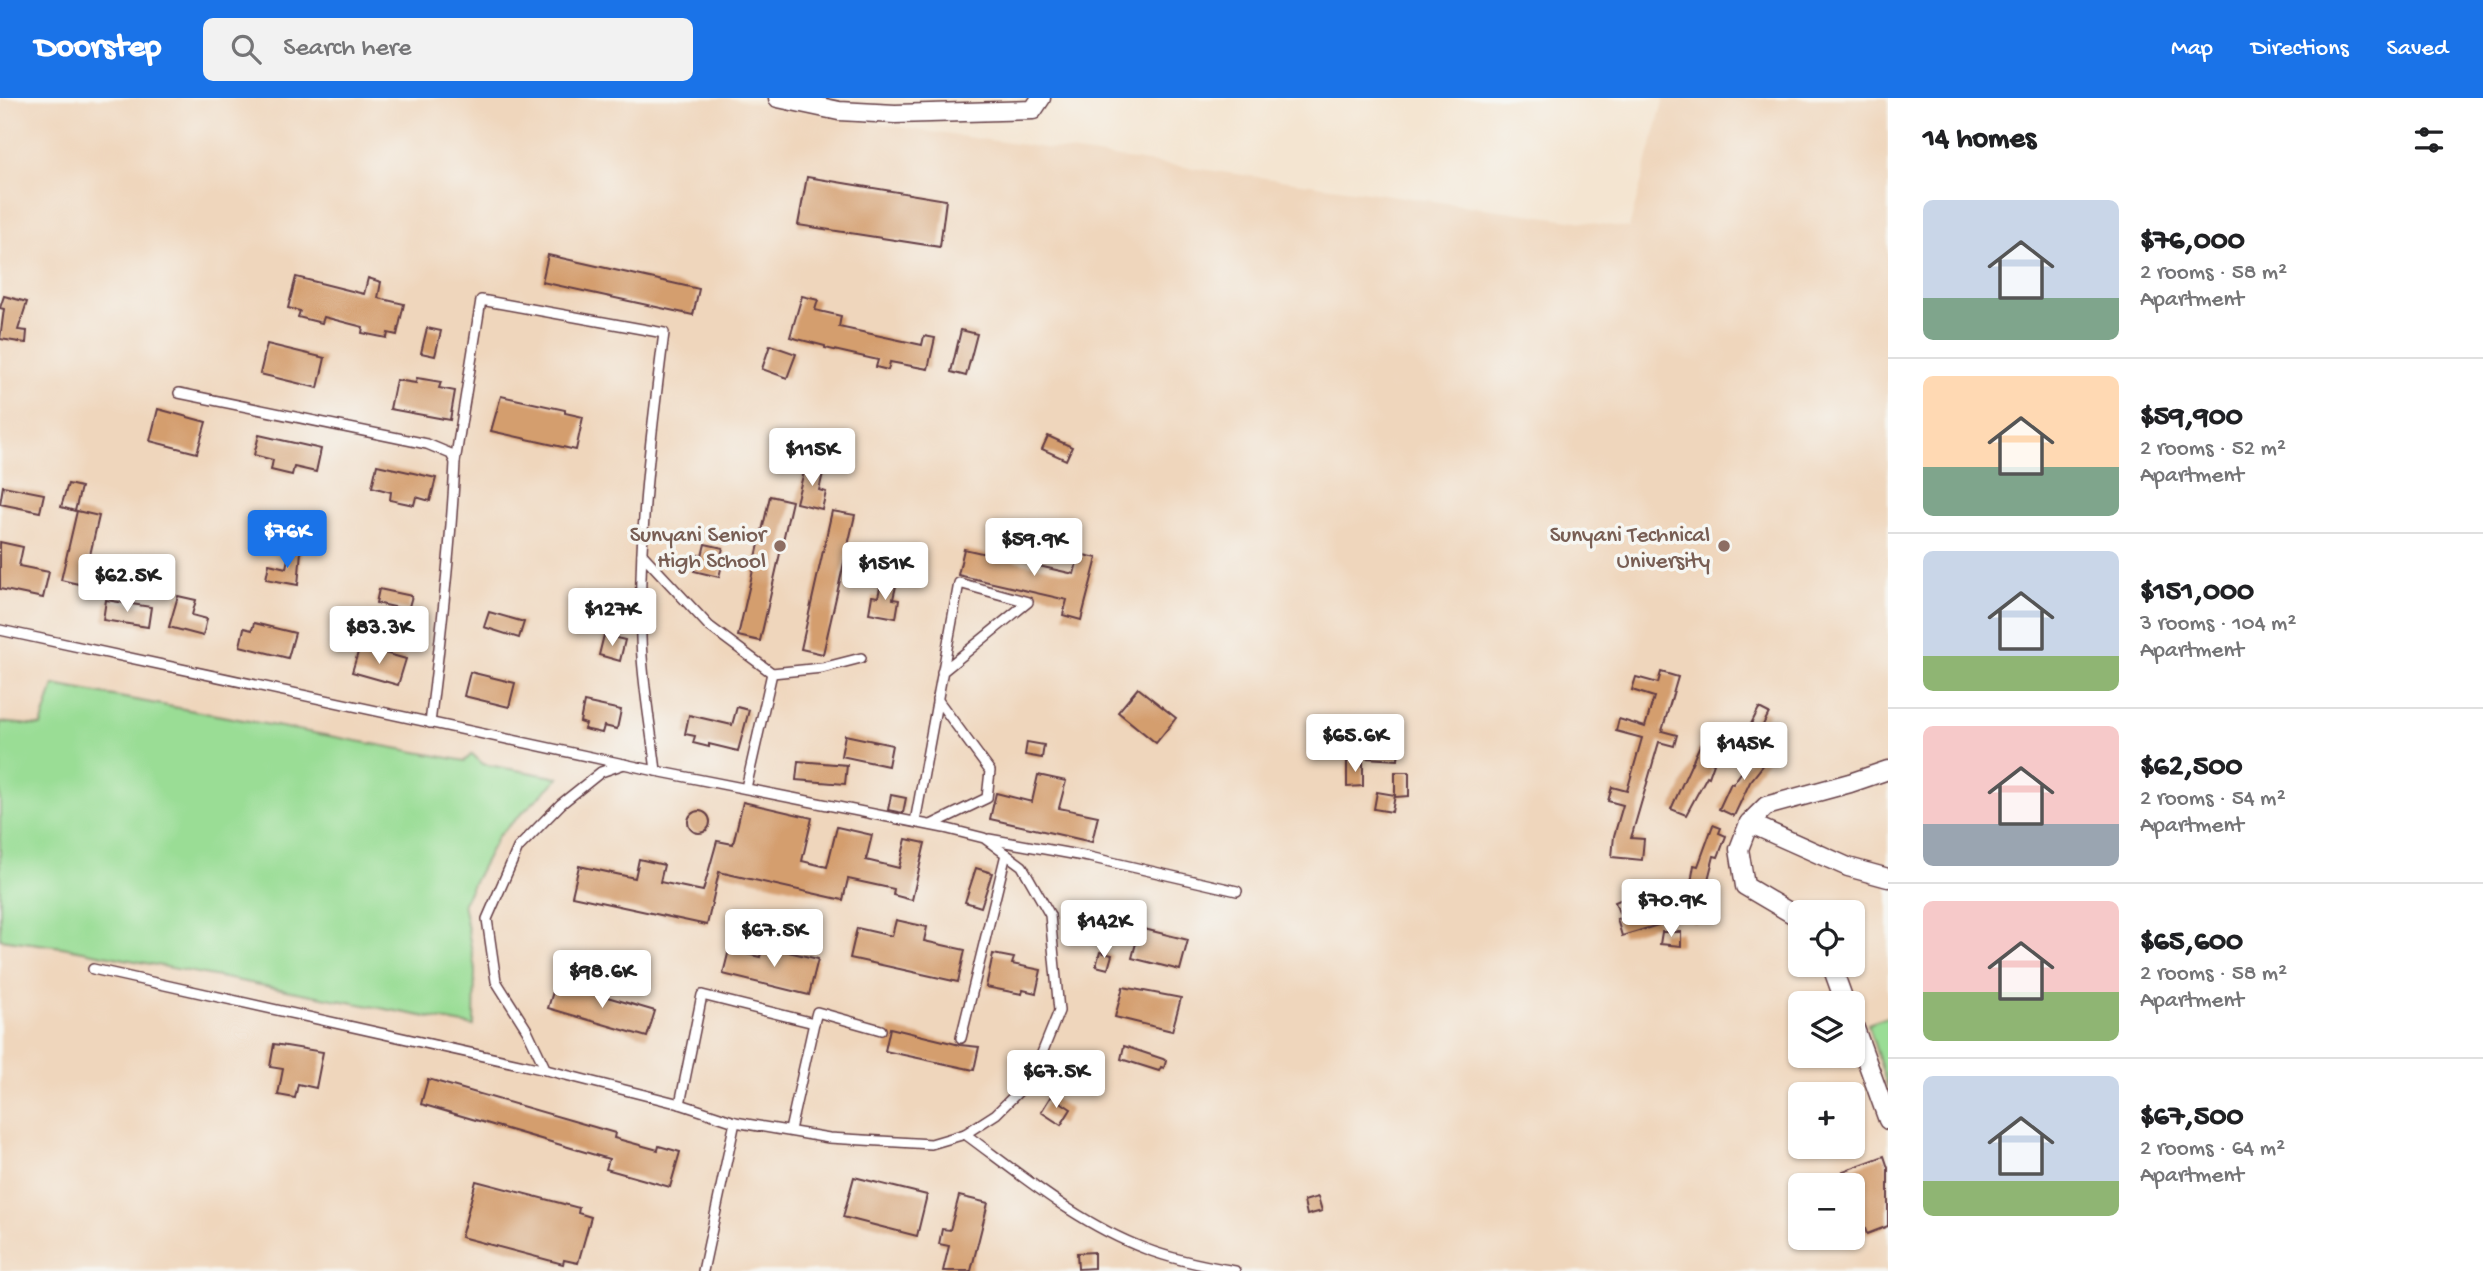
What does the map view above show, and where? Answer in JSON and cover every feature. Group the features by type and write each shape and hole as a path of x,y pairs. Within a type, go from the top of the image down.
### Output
{"street":[{"path":"778,98 895,114 1033,110 1041,98"},
{"path":"1788,911 1745,886 1739,849 1749,823 1766,806 1888,770"},
{"path":"1749,823 1848,867 1888,878"},
{"path":"1865,1056 1888,1120"}],"lane":[{"path":"430,723 443,614 455,462 481,300 664,333 642,554 641,641 656,771"},
{"path":"179,393 427,444 451,454 455,462"},
{"path":"642,554 709,626 772,673 822,668 861,658"},
{"path":"915,822 937,699 942,672 959,583 1028,602 942,672"},
{"path":"0,630 656,771 1089,857 1237,891"},
{"path":"746,788 772,673"},
{"path":"931,825 987,798 990,771 937,699"},
{"path":"546,1070 527,1030 496,981 487,919 518,848 561,804 601,772 624,764"},
{"path":"93,969 546,1070 680,1104 735,1122 829,1138 932,1144 965,1134 996,1114 1032,1078 1059,1011 1050,915 1022,866 984,838"},
{"path":"961,1038 1006,854"},
{"path":"680,1104 702,995 814,1023"},
{"path":"790,1130 817,1012 880,1030"},
{"path":"703,1271 735,1122"},
{"path":"965,1134 1040,1189 1097,1226 1146,1250 1235,1271"}],"shaded area":[{"name":"Sunyani Senior High School","path":"0,98 727,98 930,132 1629,228 1664,98 1888,98 1888,1271 0,1271"}],"green space":[{"path":"54,685 465,761 472,754 483,764 559,778 498,836 463,903 475,969 474,1026 62,947 0,939 0,722 41,726"},
{"path":"1888,1017 1888,1089 1868,1024"}],"building":[{"path":"807,177 946,200 940,247 798,225"},
{"path":"548,255 699,289 693,315 542,282"},
{"path":"296,277 364,294 368,278 381,282 378,298 404,304 397,335 388,333 387,338 362,333 363,327 324,317 322,323 298,317 300,311 288,308"},
{"path":"4,296 27,302 18,330 27,331 26,343 0,339 4,309 0,308"},
{"path":"802,296 818,300 815,310 841,316 839,327 922,345 924,336 935,338 928,369 890,362 888,370 876,367 878,360 790,337"},
{"path":"427,328 441,331 435,356 421,353"},
{"path":"961,330 977,334 966,376 951,372"},
{"path":"267,344 325,358 318,388 260,374"},
{"path":"770,345 796,354 787,378 762,369"},
{"path":"417,378 441,382 439,388 455,391 450,420 390,409 396,380 416,383"},
{"path":"501,396 565,410 565,413 583,417 576,450 491,431"},
{"path":"158,409 206,422 197,453 150,441"},
{"path":"259,435 321,449 316,472 294,467 292,475 271,470 273,460 254,455"},
{"path":"1048,436 1072,447 1066,460 1042,449"},
{"path":"806,464 824,469 819,490 826,492 822,509 796,503"},
{"path":"377,465 436,478 430,501 416,497 414,505 390,500 391,492 372,487"},
{"path":"68,484 81,487 75,511 61,507"},
{"path":"3,486 44,494 40,512 0,504"},
{"path":"770,496 792,501 760,641 738,636"},
{"path":"77,511 99,516 83,585 61,580"},
{"path":"832,511 855,515 823,654 801,649"},
{"path":"0,542 23,547 19,566 49,572 43,598 0,589"},
{"path":"705,544 723,548 719,577 694,571 697,555 702,556"},
{"path":"290,549 301,551 298,585 266,579 269,564 286,568"},
{"path":"964,549 1074,574 1079,554 1097,558 1081,620 1063,615 1067,600 958,575"},
{"path":"881,583 896,586 893,599 899,600 896,618 869,613 872,596 878,597"},
{"path":"379,589 412,596 408,610 376,603"},
{"path":"178,596 196,600 192,615 207,619 203,636 169,627"},
{"path":"106,600 151,607 148,627 103,620"},
{"path":"489,612 524,622 519,638 484,627"},
{"path":"254,623 295,633 288,658 240,646 244,628 252,630"},
{"path":"604,635 625,640 620,661 599,655"},
{"path":"360,646 406,659 398,685 352,672"},
{"path":"470,672 515,683 509,707 464,696"},
{"path":"1661,672 1678,677 1662,731 1677,735 1674,746 1659,742 1631,838 1644,839 1642,860 1612,857 1614,836 1623,805 1608,801 1612,787 1627,791 1642,738 1616,731 1619,719 1645,727 1654,697 1632,690 1636,677 1658,683"},
{"path":"1138,688 1176,718 1156,743 1118,712"},
{"path":"584,702 621,710 617,729 604,726 602,733 584,729 586,724 580,722"},
{"path":"737,707 749,710 738,751 693,743 695,736 685,734 689,715 732,725"},
{"path":"1759,708 1769,713 1761,729 1751,724"},
{"path":"845,735 892,745 888,766 841,756"},
{"path":"1027,742 1044,745 1042,758 1025,755"},
{"path":"1700,745 1712,751 1708,760 1714,763 1709,777 1707,776 1686,815 1671,809"},
{"path":"1366,746 1399,748 1398,760 1366,758"},
{"path":"1760,746 1772,754 1750,782 1734,816 1719,809 1731,783 1733,784"},
{"path":"798,761 847,765 845,784 796,780"},
{"path":"1347,761 1363,761 1363,786 1347,787"},
{"path":"1395,772 1409,772 1409,796 1395,797"},
{"path":"1038,775 1066,781 1059,808 1098,816 1092,842 990,819 996,793 1032,802"},
{"path":"1377,792 1395,795 1392,812 1374,809"},
{"path":"891,795 906,798 903,813 888,810"},
{"path":"743,802 812,818 802,861 827,867 837,827 872,835 866,860 899,868 906,839 925,843 912,900 893,895 894,889 848,879 843,900 719,872 707,925 572,896 579,866 635,878 639,859 664,865 660,882 703,891 717,841 733,844"},
{"path":"699,811 707,814 710,822 707,830 699,833 691,830 688,822 691,814"},
{"path":"1713,825 1721,828 1719,833 1726,836 1718,857 1714,856 1697,923 1692,923 1693,892 1689,891 1694,865 1698,866"},
{"path":"976,868 992,873 981,907 965,902"},
{"path":"1648,888 1658,925 1622,936 1617,919 1621,918 1615,902"},
{"path":"896,920 927,927 924,941 965,950 958,982 850,958 857,928 892,936"},
{"path":"1140,928 1188,940 1180,970 1132,958"},
{"path":"1662,932 1681,932 1681,946 1660,944"},
{"path":"763,946 818,959 809,995 723,974 729,950 760,957"},
{"path":"1100,952 1112,955 1108,969 1096,966"},
{"path":"993,954 1014,958 1012,964 1041,970 1036,993 1023,990 1022,994 986,987"},
{"path":"556,982 655,1011 647,1037 548,1008"},
{"path":"1123,987 1181,998 1172,1031 1115,1017"},
{"path":"890,1028 979,1047 974,1070 885,1051"},
{"path":"274,1044 323,1052 316,1088 298,1084 295,1098 278,1095 283,1069 270,1067"},
{"path":"1124,1046 1163,1059 1166,1061 1164,1068 1161,1067 1159,1071 1121,1059"},
{"path":"428,1079 615,1133 614,1138 658,1150 659,1146 680,1152 670,1187 606,1169 609,1159 421,1104"},
{"path":"1051,1096 1071,1109 1061,1125 1041,1112"},
{"path":"1884,1156 1888,1168 1888,1226 1867,1234 1865,1173 1843,1171"},
{"path":"854,1177 927,1195 917,1236 843,1217"},
{"path":"476,1181 579,1208 578,1213 591,1217 578,1263 564,1260 563,1264 461,1237"},
{"path":"959,1196 988,1203 971,1271 943,1271 949,1246 939,1244 942,1229 950,1230"},
{"path":"1318,1197 1322,1211 1307,1215 1304,1201"},
{"path":"1094,1252 1094,1268 1078,1269 1077,1253"}],"place":[{"name":"Sunyani Senior High School","path":"780,546"},
{"name":"Sunyani Technical University","path":"1724,546"}]}
